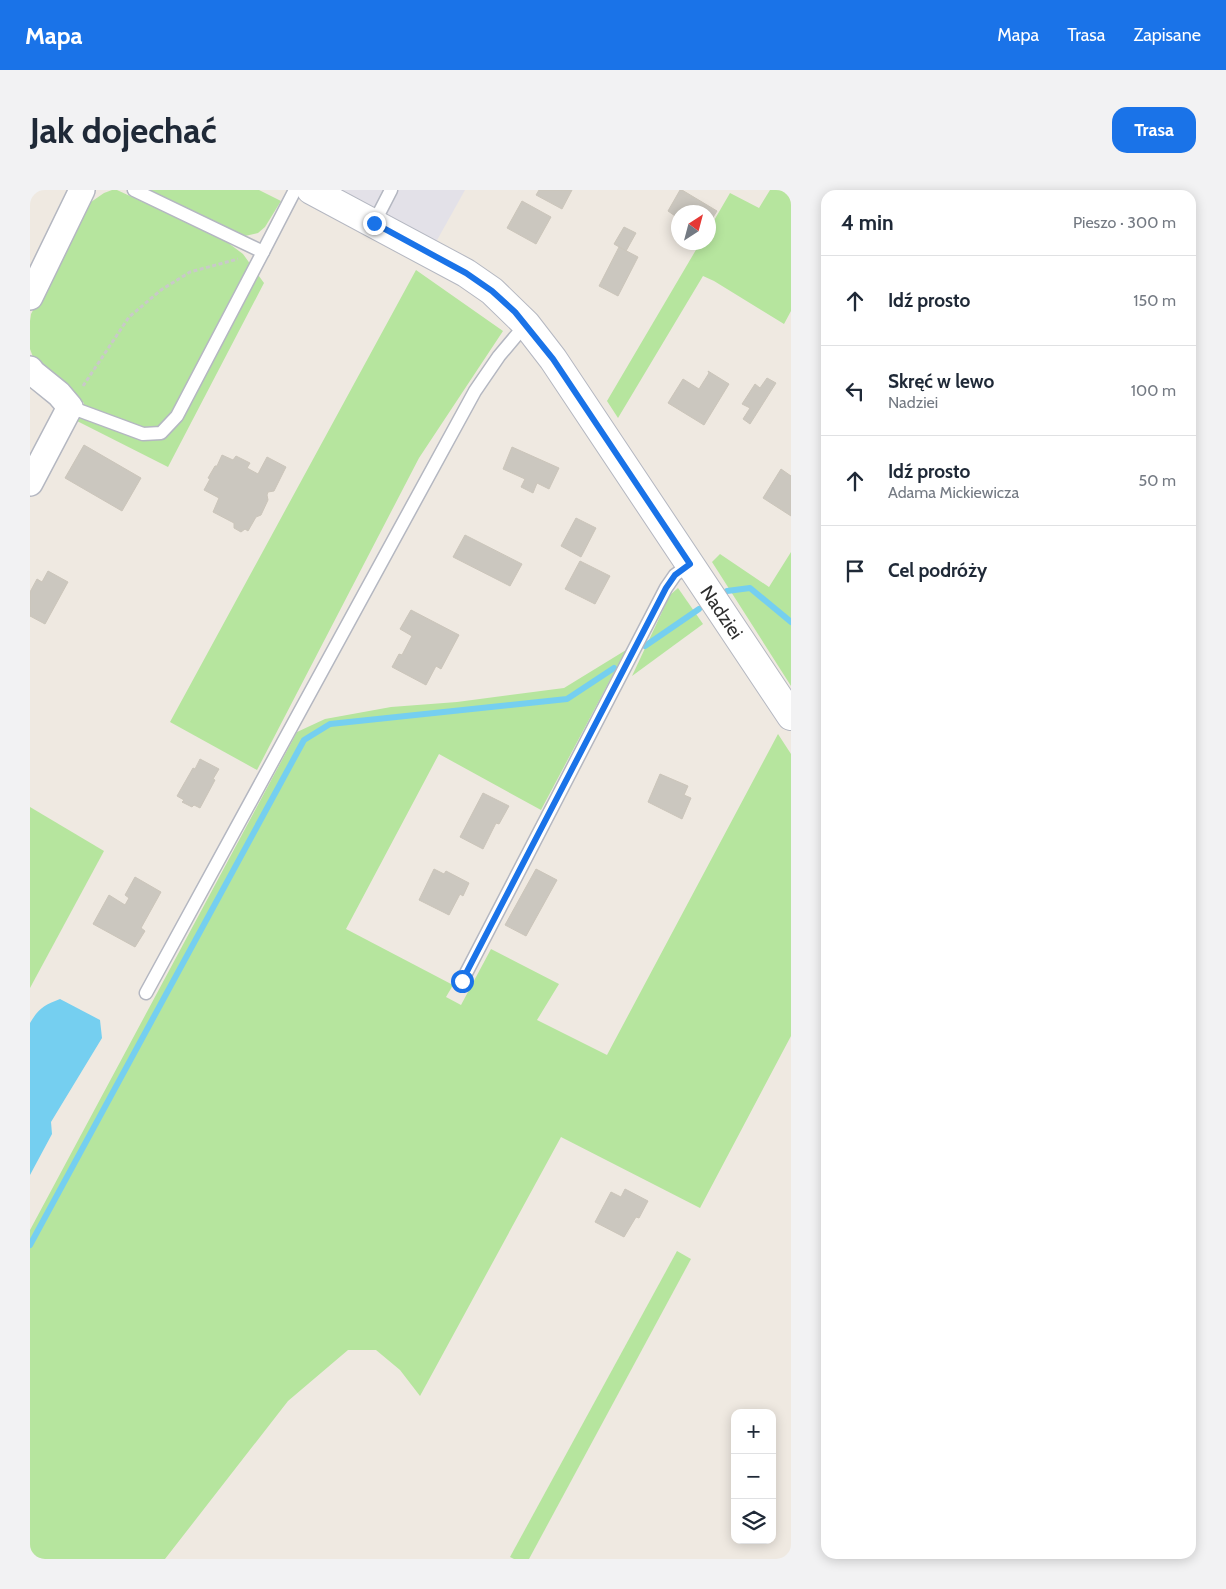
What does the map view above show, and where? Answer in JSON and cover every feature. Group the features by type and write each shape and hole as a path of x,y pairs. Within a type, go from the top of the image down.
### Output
{"street":[{"path":"30,297 82,190"},
{"name":"Nadziei","path":"311,190 466,273 492,291 520,318 553,359 791,716"},
{"path":"30,369 59,394 70,407 30,483"}],"lane":[{"path":"134,190 263,252"},
{"path":"70,407 143,434 161,433 177,416 295,190"},
{"path":"374,223 391,190"},
{"path":"146,993 475,391 500,356 520,318"},
{"path":"462,981 666,588 675,575 690,564"}],"path":[{"path":"70,407 129,317 161,290 190,272 263,252"}],"shaded area":[{"path":"336,190 465,190 436,242"}],"green space":[{"path":"112,190 117,190 223,239 243,254 264,283 168,467 77,421 84,403 36,365 30,349 31,314 91,202"},
{"path":"144,190 259,190 281,201 265,227 258,233 245,236"},
{"path":"770,190 791,190 791,311 784,324 703,276 618,418 607,401 696,250 716,250 716,217 730,193 759,208"},
{"path":"416,270 503,331 419,458 257,770 170,722"},
{"path":"791,552 791,686 712,562 720,554 769,587"},
{"path":"678,588 703,624 632,676 670,595"},
{"path":"626,650 541,810 439,754 346,929 453,985 446,997 461,1005 491,949 559,984 537,1020 607,1055 778,734 791,754 791,1036 700,1208 561,1137 420,1396 400,1370 376,1350 348,1350 288,1401 165,1559 30,1559 30,1230 297,732 325,719 391,707 457,702 564,688"},
{"path":"30,807 104,851 30,988"},
{"path":"677,1251 691,1259 529,1559 514,1559 510,1557"}],"water":[{"path":"60,999 100,1020 102,1038 51,1122 52,1134 30,1175 30,1023 42,1008"}],"building":[{"path":"539,190 572,190 562,209 536,195"},
{"path":"680,190 682,190 707,205 671,205"},
{"path":"522,201 551,217 536,244 507,228"},
{"path":"624,227 636,233 626,251 614,244"},
{"path":"619,247 638,257 618,296 599,286"},
{"path":"708,371 729,384 704,425 668,403 683,379 699,389 709,373"},
{"path":"767,378 776,383 750,424 743,419 750,408 742,404 755,384 760,388"},
{"path":"84,445 141,478 122,511 65,478"},
{"path":"512,447 559,468 549,489 537,483 533,493 521,487 525,479 503,469"},
{"path":"222,455 233,460 236,456 250,463 247,468 258,474 267,457 286,467 274,491 268,492 268,500 261,515 256,517 248,531 245,529 241,532 234,528 234,523 213,512 219,498 204,490 210,479 208,478"},
{"path":"781,469 791,476 791,516 763,498"},
{"path":"576,518 596,528 581,557 561,546"},
{"path":"465,535 522,564 510,586 453,557"},
{"path":"580,561 610,576 595,604 565,589"},
{"path":"48,571 68,582 45,624 30,616 30,592 37,579 42,582"},
{"path":"411,610 459,635 441,669 436,666 426,685 392,667 399,654 402,655 412,636 400,629"},
{"path":"200,759 219,769 200,808 194,805 192,807 182,802 184,800 177,796"},
{"path":"660,774 688,786 684,795 691,798 682,819 648,802"},
{"path":"483,793 509,806 499,824 496,823 483,849 460,837"},
{"path":"434,869 444,874 446,871 469,883 463,896 460,894 449,915 419,900"},
{"path":"536,869 557,880 526,936 505,925"},
{"path":"135,877 161,892 141,928 145,931 135,947 93,924 109,895 125,905 129,898 125,895"},
{"path":"625,1189 648,1201 639,1218 636,1217 624,1237 595,1222 611,1192 621,1197"}],"waterway":[{"path":"727,591 750,588 791,622"},
{"path":"645,646 699,609"},
{"path":"30,1245 304,740 330,724 567,699 614,668"}],"route":[{"path":"374,223 466,273 492,291 515,312 553,359 690,564 675,575 666,588 462,981"}]}
